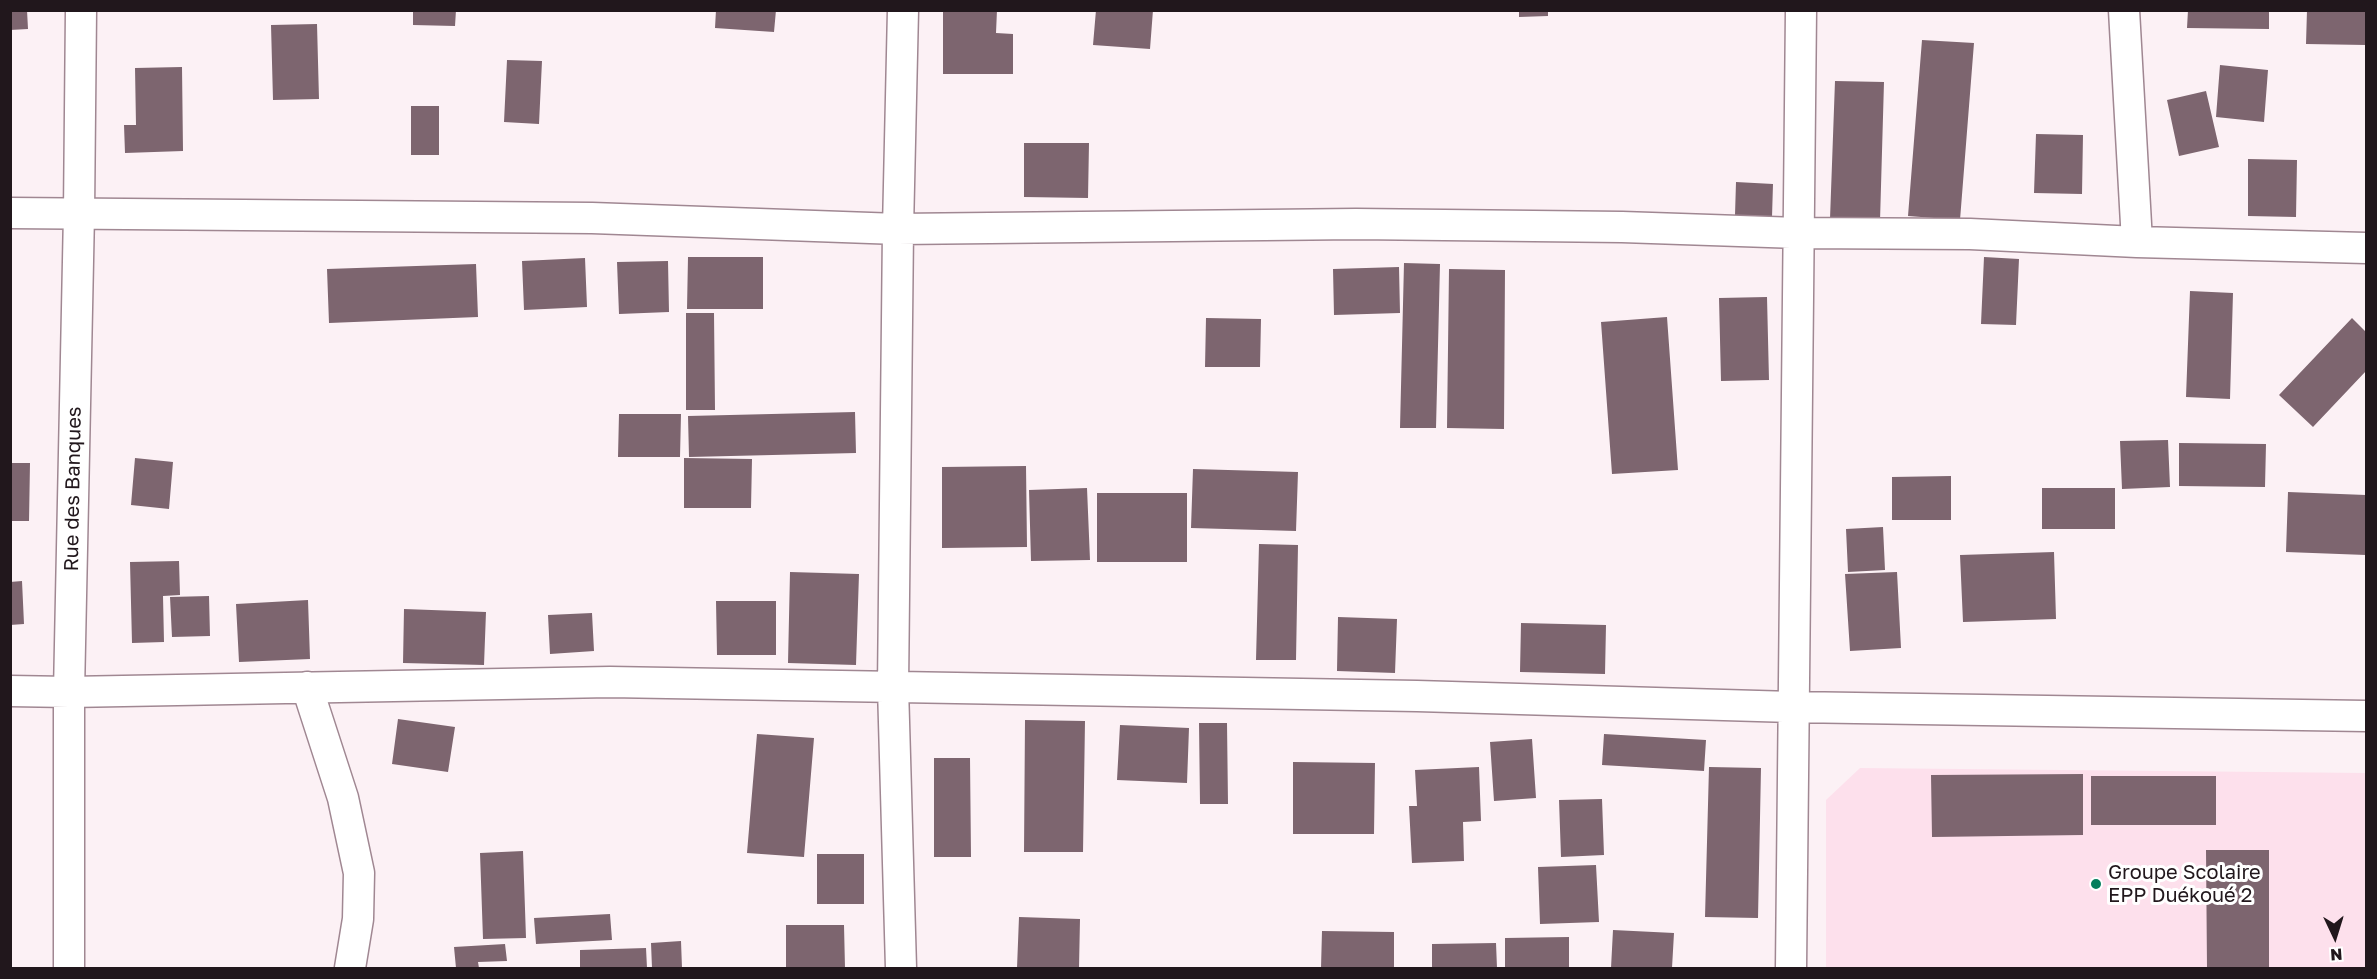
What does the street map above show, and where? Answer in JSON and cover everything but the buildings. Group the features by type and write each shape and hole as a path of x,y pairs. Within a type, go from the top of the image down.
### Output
{"street":[{"name":"Rue des Banques","path":"69,969 69,692 81,10"},
{"path":"901,969 893,687 903,10"},
{"path":"1791,969 1801,10"},
{"path":"2124,10 2137,242"},
{"path":"10,213 592,218 898,229 1356,224 1622,227 1798,233 1970,234 2137,242 2367,248"},
{"path":"10,691 69,692 610,682 1417,696 1792,707 2367,716"},
{"path":"307,687 344,798 358,873 358,919 350,969"}],"shaded area":[{"name":"Groupe Scolaire EPP Duékoué 2","path":"1860,768 2366,773 2366,968 1826,968 1826,800"}],"place":[{"name":"Groupe Scolaire EPP Duékoué 2","path":"2096,884"}]}
